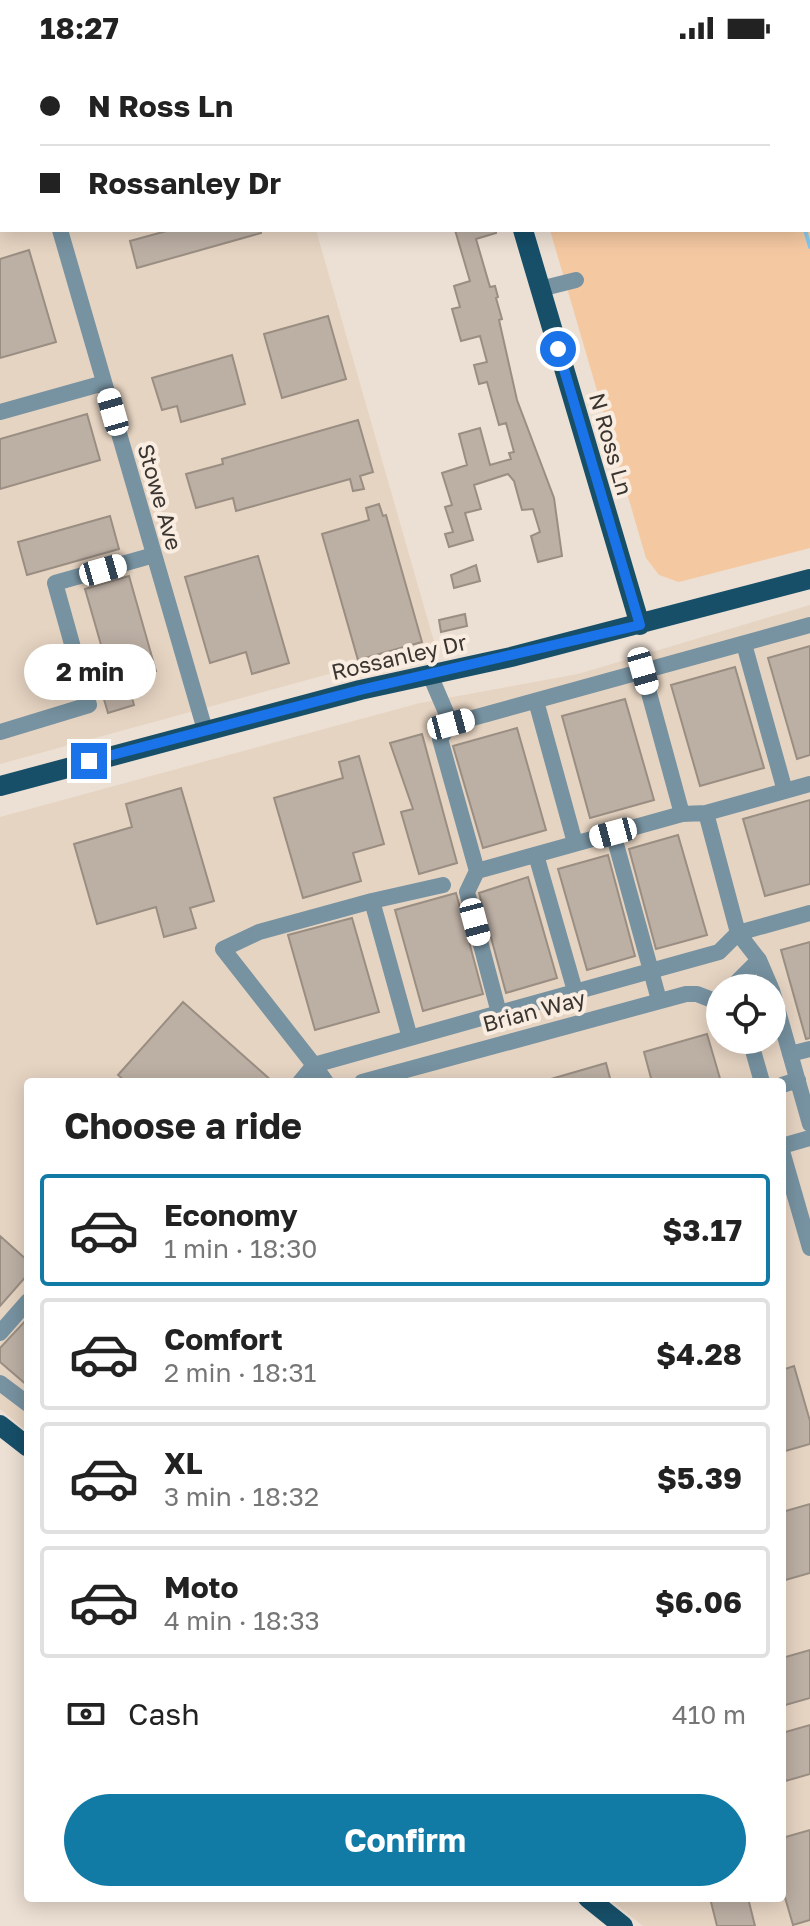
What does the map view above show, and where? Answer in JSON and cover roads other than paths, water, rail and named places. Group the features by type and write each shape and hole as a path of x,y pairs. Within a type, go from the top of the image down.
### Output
{"main road":[{"name":"N Ross Ln","path":"524,232 640,625"},
{"name":"Rossanley Dr","path":"1,784 205,730 640,625 810,579"},
{"path":"0,1425 24,1444"},
{"path":"593,1902 623,1926"}],"street":[{"name":"Stowe Ave","path":"61,232 205,730"},
{"path":"540,289 576,280"},
{"path":"0,412 104,383"},
{"path":"0,732 89,705 55,583 154,555"},
{"path":"499,1013 467,892 477,871 440,739 451,724 810,625"},
{"path":"744,644 785,791"},
{"path":"643,671 682,814"},
{"path":"430,675 451,724"},
{"path":"536,701 575,843"},
{"path":"477,871 682,814 706,813 810,784"},
{"path":"706,813 738,933 759,960 764,974"},
{"path":"613,833 659,1000"},
{"path":"536,855 575,991"},
{"path":"323,1078 223,949 273,927 443,885"},
{"path":"372,901 410,1038"},
{"path":"303,1078 314,1065 719,952 738,933 810,913"},
{"path":"745,974 759,960"},
{"name":"Brian Way","path":"374,1078 659,1000 697,994 706,997"},
{"path":"525,1005 532,1035"},
{"path":"456,1024 462,1054"},
{"path":"786,1041 790,1054 790,1083 810,1124"},
{"path":"386,1045 393,1072"},
{"path":"790,1054 810,1049"},
{"path":"754,1054 761,1078"},
{"path":"786,1147 810,1138"},
{"path":"786,1159 804,1203 810,1248"},
{"path":"0,1333 24,1306"},
{"path":"0,1383 24,1401"}],"waterway":[{"path":"806,232 810,247"}]}
